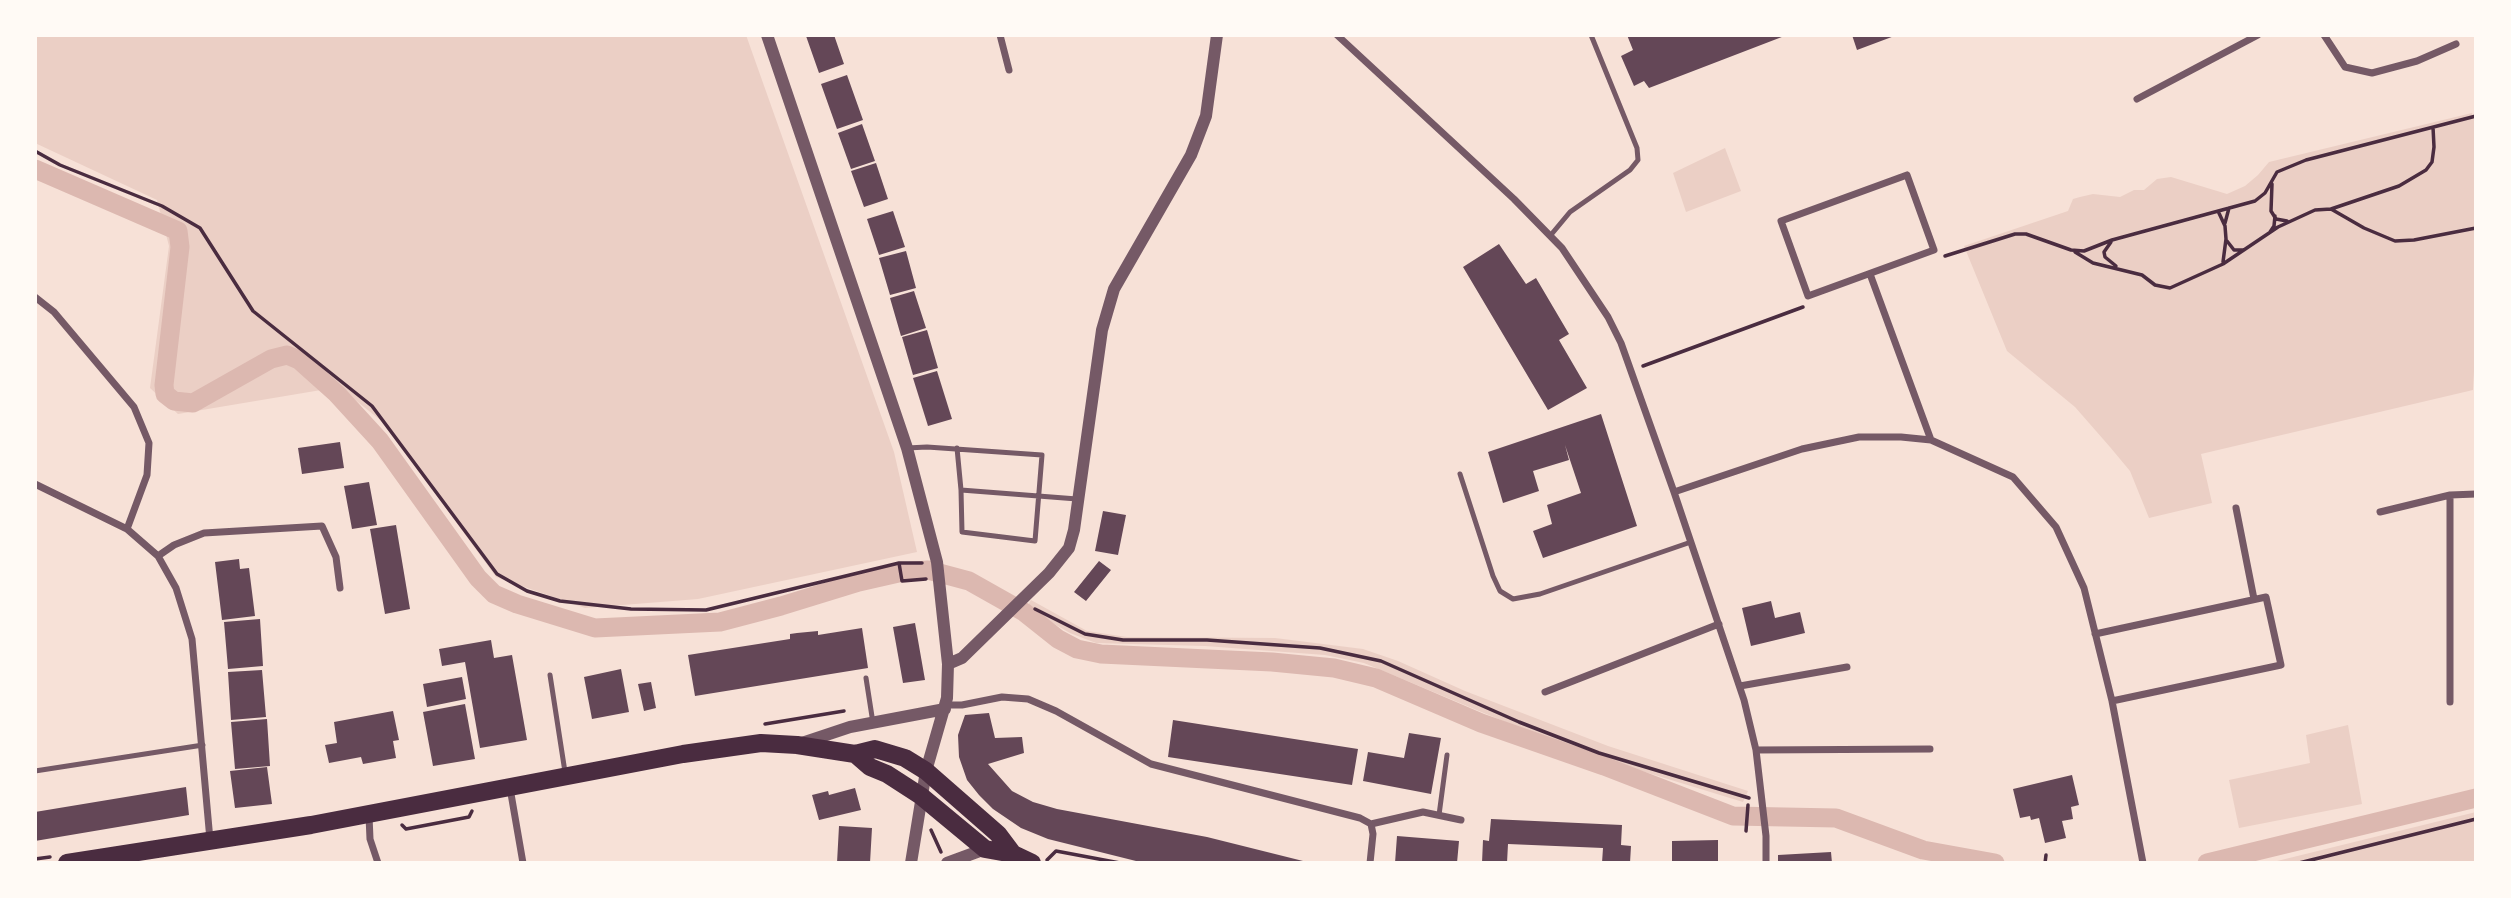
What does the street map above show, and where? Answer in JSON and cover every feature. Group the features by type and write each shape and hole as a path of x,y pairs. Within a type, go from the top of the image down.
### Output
{"main road":[{"path":"67,863 102,860 369,814 761,743 797,745 855,754 875,749 905,758 926,771 998,834 1013,854"},
{"path":"855,754 921,796 985,849 1013,854 1032,863"}],"street":[{"path":"767,35 907,448 937,562 936,581 948,664 945,707 926,771 911,863"},
{"path":"1000,35 1009,70"},
{"path":"948,664 962,658 1049,573 1069,548 1102,330 1114,289 1191,155 1206,116 1217,35"},
{"path":"1337,35 1514,198 1562,248 1608,317 1621,343 1740,685 1756,750 1766,836 1766,863"},
{"path":"2137,99 2258,35"},
{"path":"2324,35 2345,67 2372,73 2417,61 2456,44"},
{"path":"1907,175 1934,250 1870,274 1808,296 1781,221 1907,175"},
{"path":"1870,274 1931,440"},
{"path":"35,297 54,312 134,407 149,443 147,475 127,529"},
{"path":"1674,492 1832,442 1870,437 1931,440 2013,477 2056,527 2084,588 2112,701 2143,863"},
{"path":"35,484 127,529 158,556 176,588 192,639 210,841"},
{"path":"2380,512 2450,495 2476,494"},
{"path":"2449,702 2450,495"},
{"path":"2236,508 2254,599"},
{"path":"158,556 174,545 204,533 323,526 336,557 340,588"},
{"path":"2095,634 2266,597 2281,664 2112,701"},
{"path":"1545,692 1719,624"},
{"path":"1740,685 1847,667"},
{"path":"797,745 849,727 945,707 1002,697 1028,699 1056,710 1151,764 1360,818 1371,824 1423,813 1461,820"},
{"path":"1756,750 1930,749"},
{"path":"510,788 523,863"},
{"path":"369,814 370,839 378,863"},
{"path":"1370,863 1373,834 1371,824"},
{"path":"947,863 985,849"}],"lane":[{"path":"1550,236 1570,212 1630,170 1638,160 1637,148 1591,35"},
{"path":"907,448 957,448 1042,455 1035,541 962,532 957,448"},
{"path":"1460,474 1493,576 1500,590 1513,599 1540,594 1691,542"},
{"path":"961,489 1078,499"},
{"path":"550,675 566,777"},
{"path":"866,678 873,723"},
{"path":"35,771 203,745"},
{"path":"1439,816 1447,755"}],"path":[{"path":"2256,201 2266,193 2277,172 2284,167 2476,116"},
{"path":"1938,258 2015,234 2026,234 2071,250 2093,263 2142,275 2155,285 2170,288 2223,264 2289,221 2315,210 2352,204 2399,186 2426,170 2432,162 2433,126"},
{"path":"35,151 60,165 162,206 200,228 253,311 372,406 497,573 527,592 561,601 631,609 706,610 899,563 937,562"},
{"path":"2270,206 2273,182"},
{"path":"2071,250 2084,251 2112,240 2266,200 2274,216 2274,226 2269,234"},
{"path":"2352,204 2346,208 2345,213 2352,221"},
{"path":"2223,264 2229,208"},
{"path":"2332,209 2386,238 2403,242 2476,228"},
{"path":"2218,211 2225,226"},
{"path":"2274,216 2282,222 2289,221"},
{"path":"2226,239 2234,250 2245,250"},
{"path":"2112,240 2105,249 2105,257 2122,269"},
{"path":"1630,370 1811,304"},
{"path":"899,563 902,581 936,581"},
{"path":"1020,600 1086,634 1123,640 1208,640 1320,648 1381,661 1518,722 1599,753 1749,797 1746,831"},
{"path":"762,724 871,706"},
{"path":"406,829 469,817"},
{"path":"2299,863 2476,819"},
{"path":"1056,851 1121,863"},
{"path":"2045,863 2046,855"}],"shaded area":[{"path":"35,35 746,35 894,452 917,552 698,599 585,608 496,577 384,423 339,387 178,414 150,388 169,246 157,200 35,143"},
{"path":"2472,113 2476,126 2476,334 2473,390 2201,454 2212,503 2149,518 2130,471 2110,447 2075,407 2007,351 1964,246 2068,211 2073,199 2080,197 2093,194 2120,197 2134,190 2144,190 2157,179 2171,177 2227,194 2245,186 2269,162"},
{"path":"1725,148 1741,191 1686,212 1673,173"},
{"path":"1031,600 1087,631 1127,637 1275,638 1363,649 1608,746 1748,791 1743,802 1570,749 1364,663 1325,655 1205,646 1096,643 1070,633 1026,608"},
{"path":"2348,725 2362,804 2239,828 2229,780 2310,763 2306,735"},
{"path":"2476,812 2476,863 2269,863"}],"building":[{"path":"834,35 844,64 819,73 806,36"},
{"path":"1627,35 1787,35 1649,88 1644,81 1634,86 1621,56 1633,50"},
{"path":"1852,35 1897,35 1857,50"},
{"path":"847,75 863,120 837,129 821,84"},
{"path":"862,124 875,161 851,169 838,133"},
{"path":"876,163 888,199 864,207 851,171"},
{"path":"893,211 905,247 879,255 867,219"},
{"path":"1499,244 1526,284 1536,278 1569,334 1559,340 1587,388 1548,410 1463,267"},
{"path":"906,251 916,288 890,295 879,258"},
{"path":"914,291 926,328 901,336 890,298"},
{"path":"927,330 938,368 913,375 902,337"},
{"path":"937,371 952,419 928,426 913,378"},
{"path":"1601,414 1637,526 1543,558 1533,531 1552,524 1547,505 1581,493 1565,445 1569,460 1533,471 1539,491 1503,503 1488,452"},
{"path":"340,442 344,468 302,474 298,448"},
{"path":"369,482 377,525 352,529 344,486"},
{"path":"1103,511 1126,515 1118,555 1095,551"},
{"path":"396,525 410,609 385,614 370,529"},
{"path":"239,559 240,569 249,568 255,616 222,620 215,562"},
{"path":"1099,561 1111,570 1086,601 1074,592"},
{"path":"1771,601 1775,618 1800,612 1805,633 1751,646 1742,608"},
{"path":"260,619 263,666 228,669 224,622"},
{"path":"915,623 925,680 903,683 893,627"},
{"path":"862,628 868,668 695,696 688,655 790,639 790,634 818,631 818,635"},
{"path":"491,640 494,658 512,655 527,740 480,748 465,662 442,666 439,649"},
{"path":"621,669 629,712 592,719 584,677"},
{"path":"262,670 266,717 231,720 228,672"},
{"path":"462,677 466,699 427,707 423,684"},
{"path":"651,682 656,708 644,711 638,684"},
{"path":"465,704 475,759 433,766 423,712"},
{"path":"393,711 399,740 393,741 396,758 363,764 361,757 329,763 325,745 337,743 334,722"},
{"path":"989,713 995,738 1022,737 1024,753 988,764 1012,791 1033,802 1057,809 1207,837 1311,863 1144,863 1048,839 1021,828 993,809 979,795 967,780 959,757 958,735 965,715"},
{"path":"267,719 270,766 235,769 231,722"},
{"path":"1173,720 1358,749 1352,785 1168,757"},
{"path":"1409,733 1441,738 1431,794 1363,781 1368,752 1404,758"},
{"path":"267,767 272,804 235,808 230,771"},
{"path":"2072,775 2079,805 2071,807 2073,819 2062,821 2066,838 2045,843 2039,818 2020,818 2013,789"},
{"path":"186,787 189,815 35,841 35,812"},
{"path":"855,788 861,810 819,820 812,795 828,791 829,795"},
{"path":"1491,819 1622,825 1621,845 1631,846 1630,863 1602,863 1603,848 1508,844 1507,863 1482,863 1483,840 1489,841"},
{"path":"839,826 872,828 870,863 837,863"},
{"path":"1397,836 1459,841 1457,863 1395,863"},
{"path":"1718,840 1718,863 1672,863 1672,841"},
{"path":"1831,852 1832,863 1778,863 1778,855"}],"waterway":[{"path":"35,169 178,231 180,247 165,394 174,401 193,403 271,359 287,355 299,360 337,394 380,441 478,578 494,594 517,604 595,628 720,622 859,582 903,572 928,570 969,581 1024,612 1058,639 1077,649 1101,654 1272,662 1334,668 1376,678 1481,723 1604,766 1733,816 1836,818 1923,850 1995,863"},
{"path":"2207,863 2476,798"}]}
